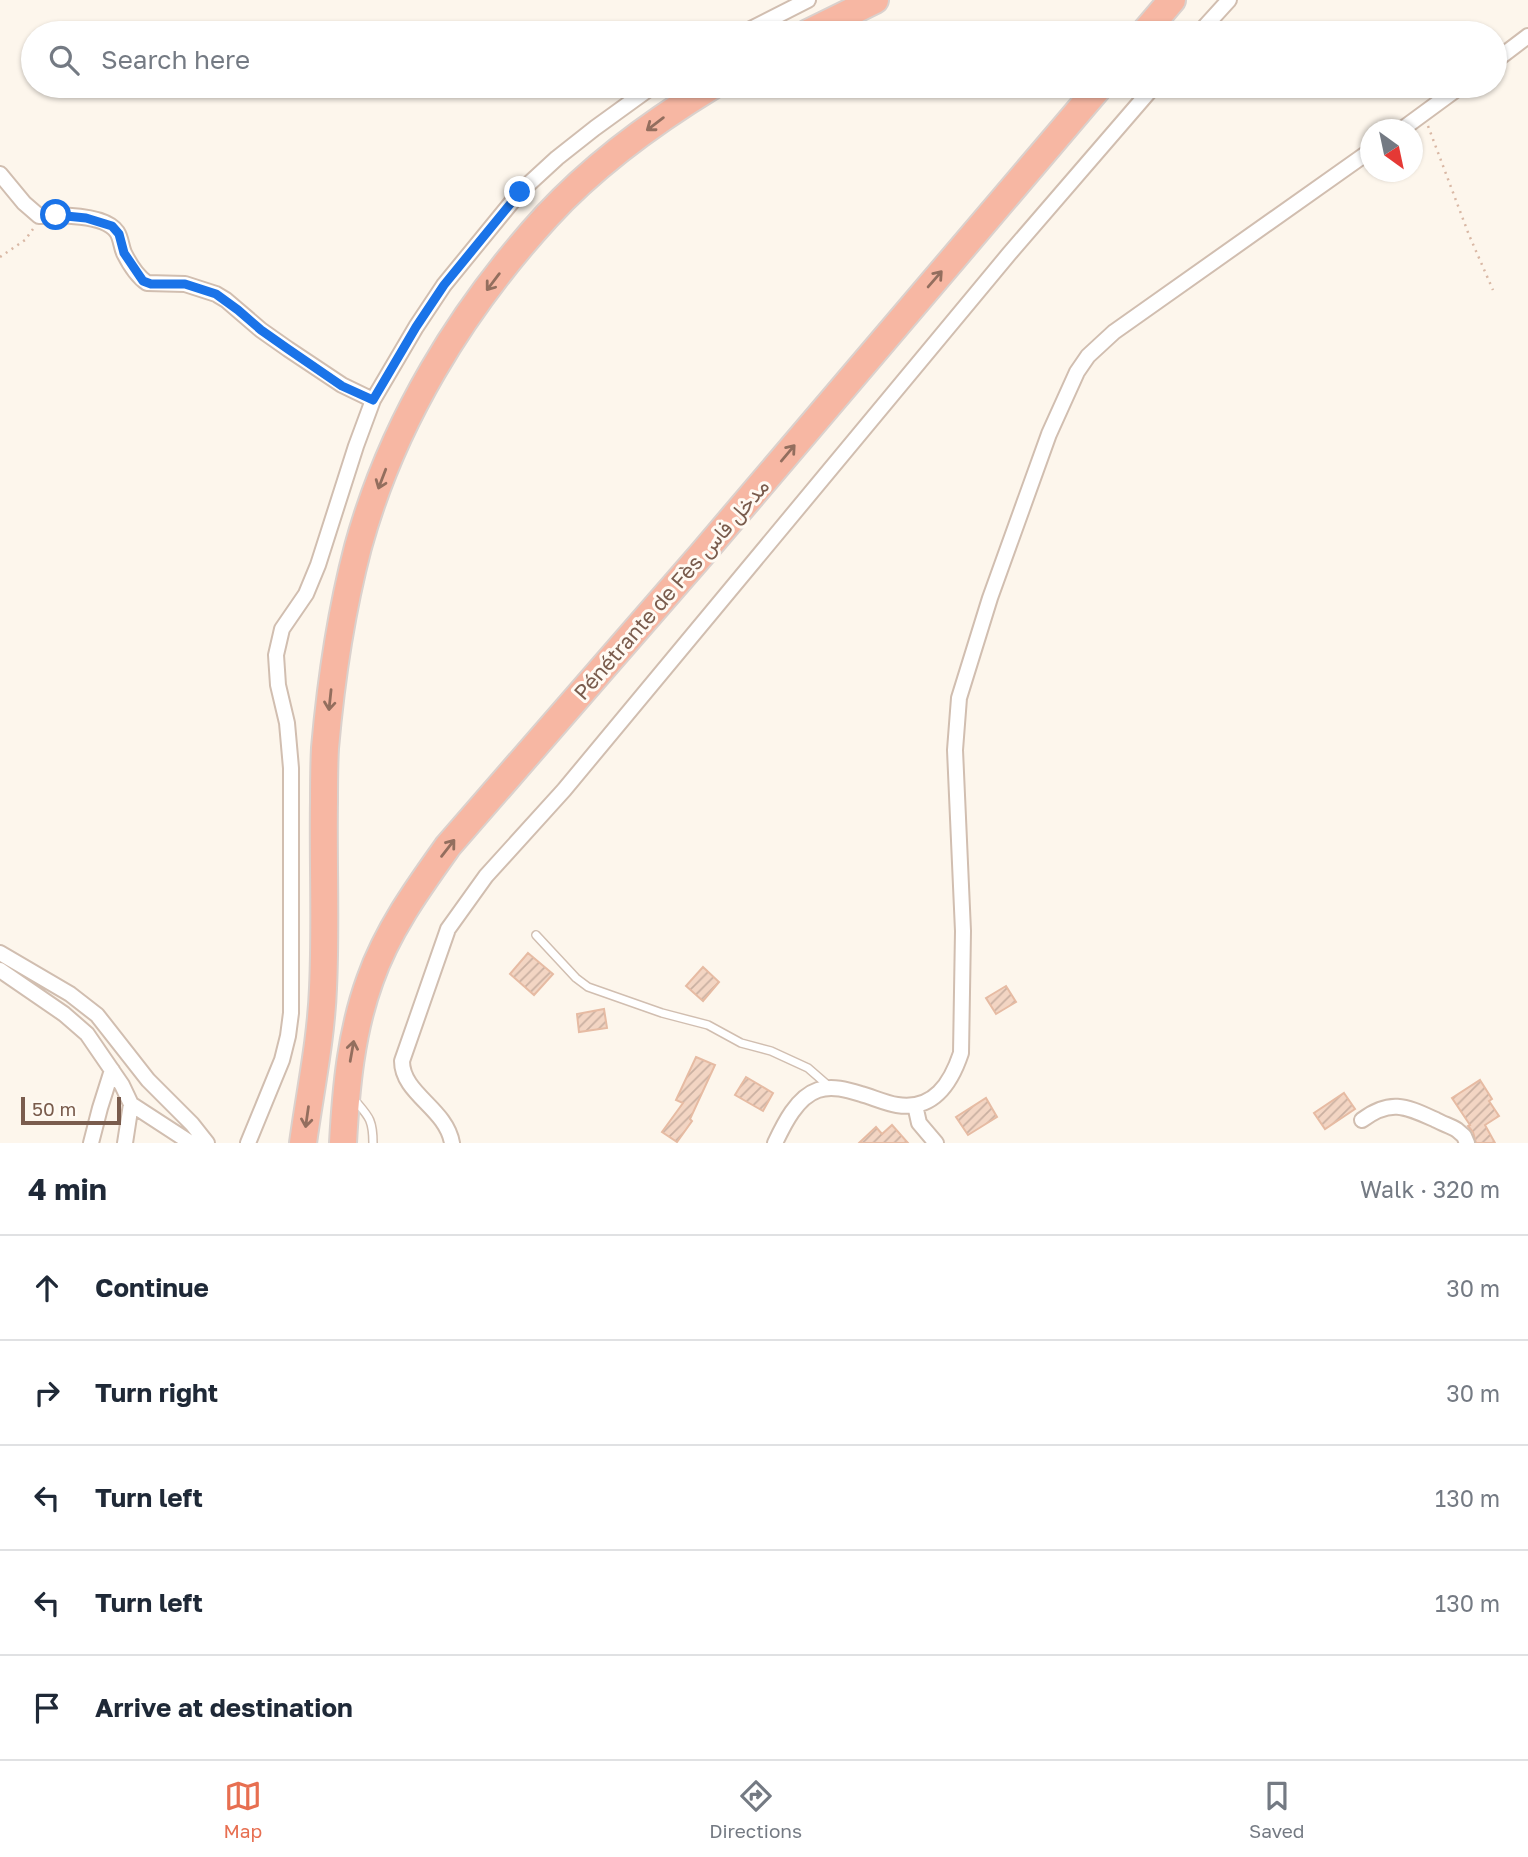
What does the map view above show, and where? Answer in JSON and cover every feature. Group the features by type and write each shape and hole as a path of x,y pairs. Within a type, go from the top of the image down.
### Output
{"highway":[{"path":"832,21 875,0"},
{"path":"1154,21 1172,0"},
{"path":"303,1143 323,991 325,752 331,689 342,618 359,545 380,482 406,421 429,377 464,320 499,273 549,215 586,179 621,149 692,98"},
{"name":"Pénétrante de Fès مدخل فاس","path":"343,1143 352,1051 370,978 413,895 448,846 711,544 1090,98"}],"street":[{"path":"767,21 808,0"},
{"path":"1210,21 1229,0"},
{"path":"1507,52 1528,36"},
{"path":"248,1143 282,1060 291,1013 291,768 287,723 277,672 278,645 282,629 306,594 318,565 373,400 444,285 520,192 556,158 636,98"},
{"path":"452,1143 449,1129 402,1071 402,1061 448,929 486,876 564,790 1000,265 1144,98"},
{"path":"1415,119 1444,98"},
{"path":"775,1143 786,1122 806,1096 818,1090 847,1090 897,1105 915,1105 927,1101 948,1083 961,1053 963,930 955,750 959,698 1021,508 1049,434 1070,387 1088,356 1114,332 1360,158"},
{"path":"0,174 38,216 86,218 112,226 119,234 124,253 143,281 151,284 185,284 216,294 232,304 261,330 342,386 373,400"},
{"path":"0,953 70,994 97,1015 148,1080 207,1143"},
{"path":"0,970 64,1014 87,1034 122,1085 131,1104 191,1143"},
{"path":"91,1143 112,1070"},
{"path":"125,1143 131,1104"},
{"path":"915,1105 919,1123 936,1143"},
{"path":"1362,1120 1388,1106 1405,1107 1457,1129 1467,1143"}],"lane":[{"path":"536,935 576,978 588,987 662,1013 708,1025 741,1043 783,1056 808,1068 831,1088"},
{"path":"347,1090 370,1119 373,1143"}],"path":[{"path":"1423,113 1493,290"},
{"path":"0,257 25,240 38,216"}],"building":[{"path":"528,953 553,974 534,995 510,974"},
{"path":"703,967 719,982 703,1001 686,986"},
{"path":"1006,986 1016,1002 996,1014 986,998"},
{"path":"604,1009 607,1028 579,1032 577,1014"},
{"path":"696,1057 715,1065 690,1119 692,1121 677,1142 662,1132 683,1103 676,1100"},
{"path":"746,1077 773,1093 763,1111 735,1095"},
{"path":"1480,1080 1499,1116 1485,1125 1495,1143 1476,1143 1468,1126 1470,1125 1452,1098"},
{"path":"1344,1093 1355,1109 1325,1129 1314,1113"},
{"path":"986,1098 997,1117 968,1135 956,1117"},
{"path":"892,1125 908,1143 859,1143 876,1127 882,1134"}],"route":[{"path":"56,215 86,218 112,226 119,234 124,253 143,281 151,284 185,284 216,294 261,330 342,386 373,400 444,285 520,192"}]}
